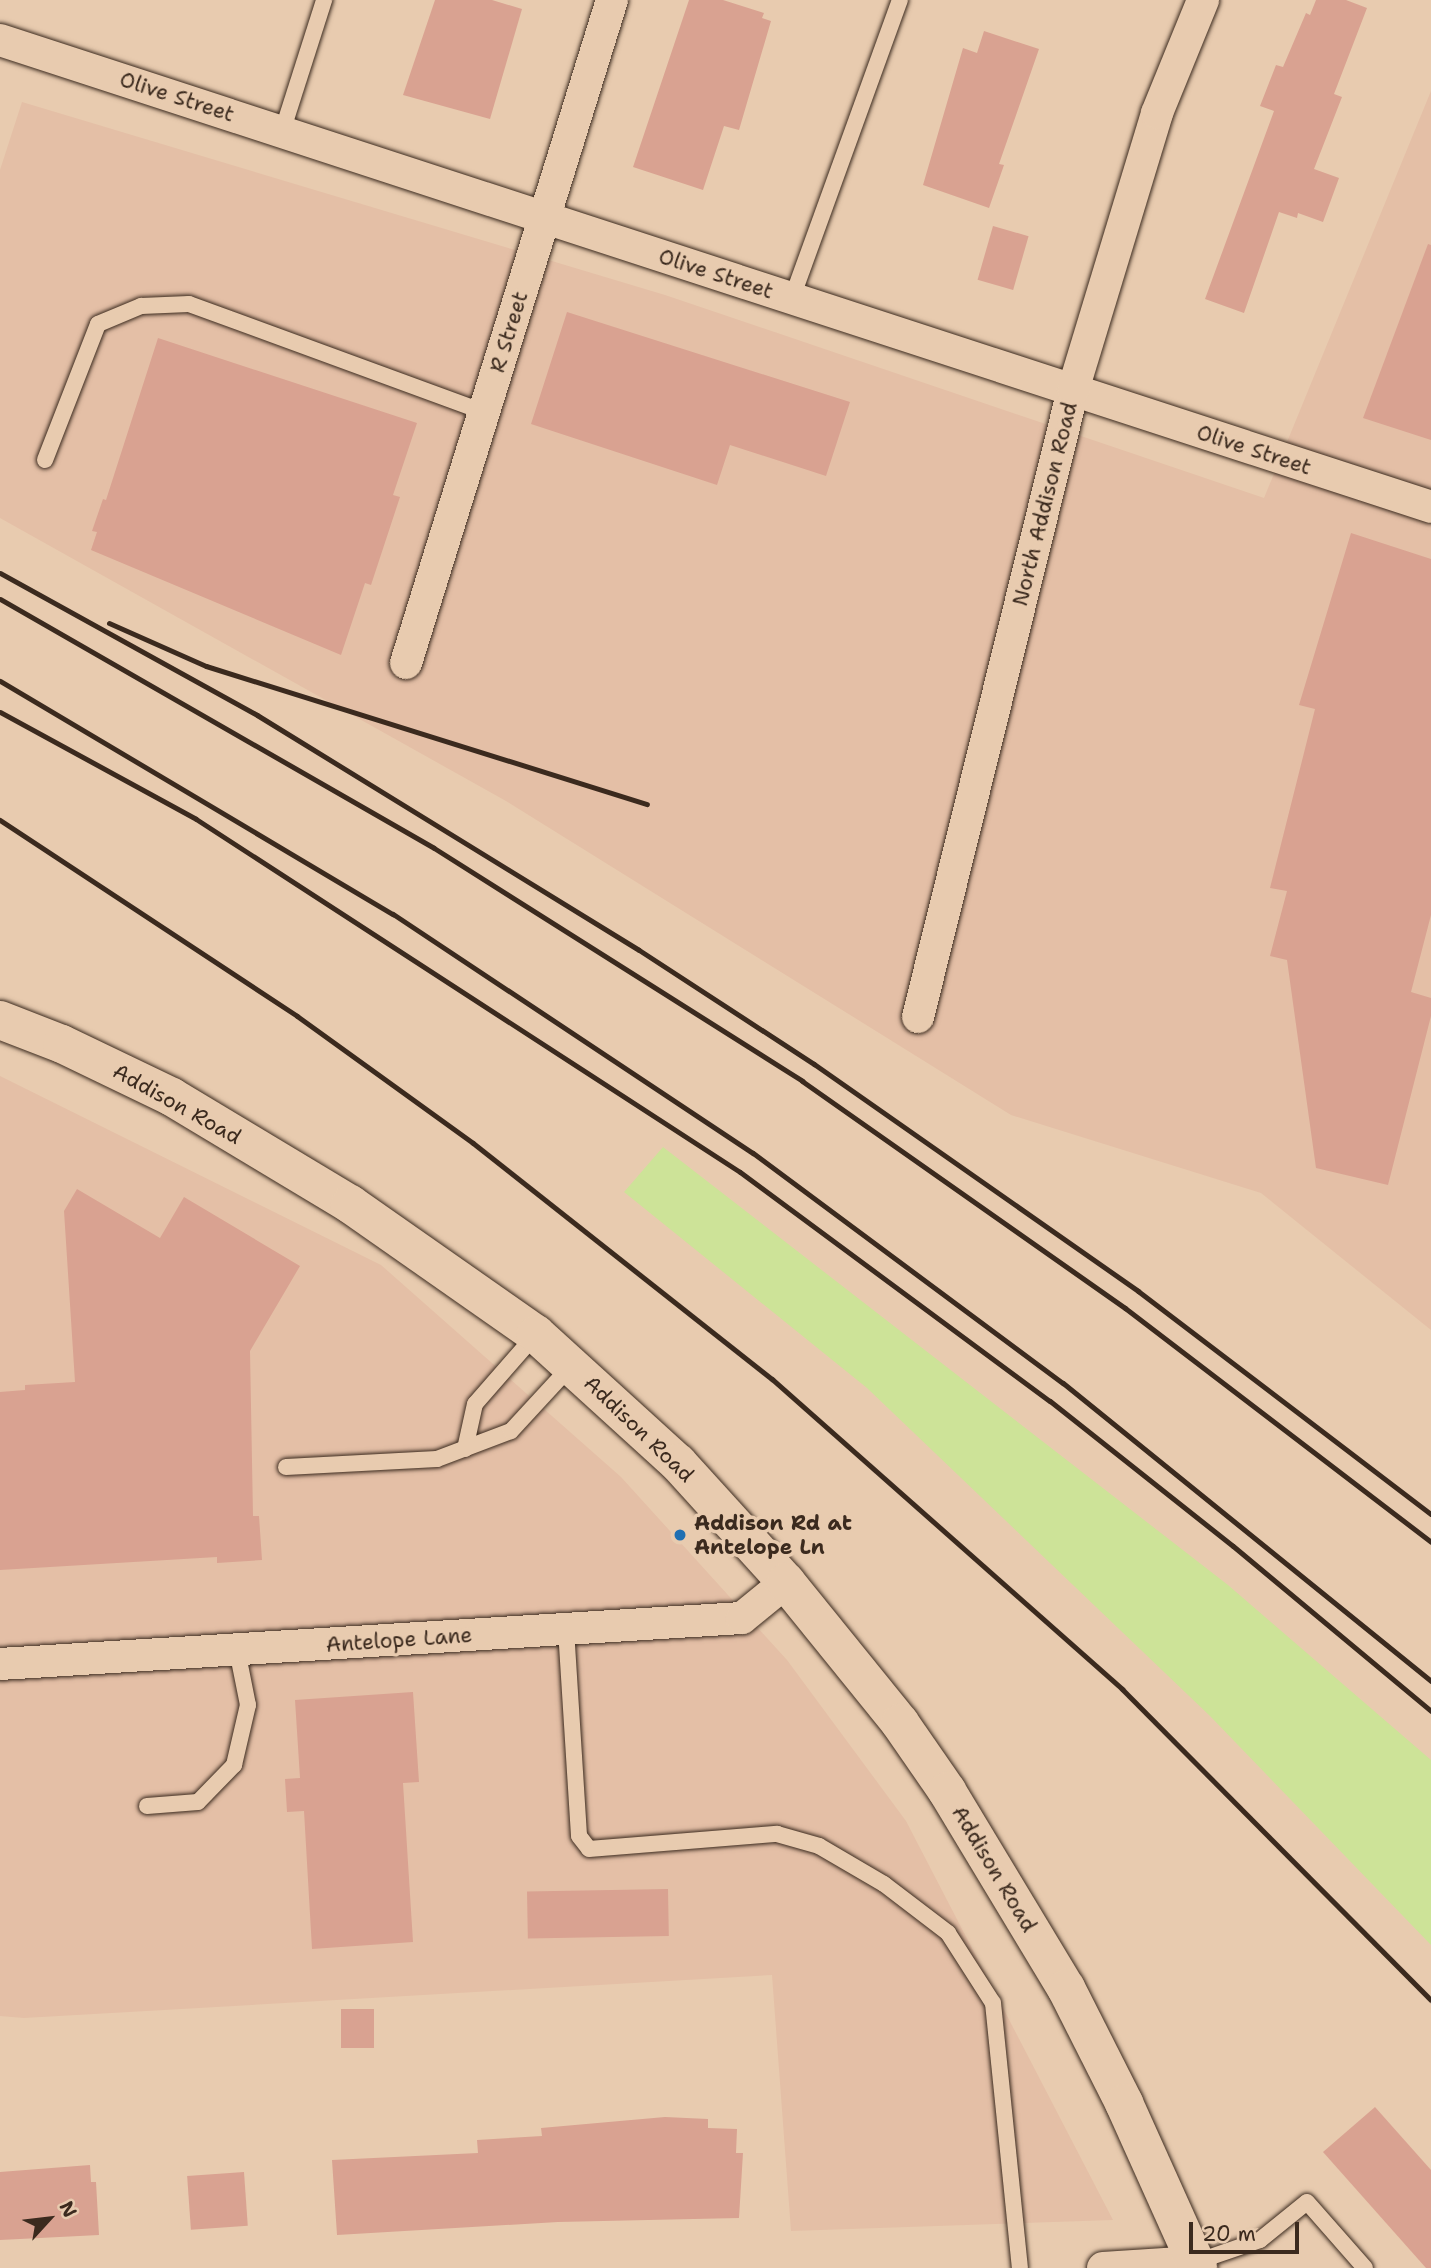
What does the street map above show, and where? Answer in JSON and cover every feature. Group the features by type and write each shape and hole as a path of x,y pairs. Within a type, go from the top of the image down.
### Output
{"street":[{"name":"R Street","path":"407,663 612,0"},
{"name":"North Addison Road","path":"918,1017 1073,390 1144,152 1203,0"},
{"name":"Olive Street","path":"0,40 1431,507"},
{"name":"Addison Road","path":"0,1020 62,1044 172,1097 350,1204 536,1334 678,1463 786,1582 900,1723 1005,1884 1124,2102 1197,2265"},
{"name":"Antelope Lane","path":"0,1664 742,1618 786,1582"},
{"path":"1103,2268 1197,2265"}],"lane":[{"path":"282,132 324,0"},
{"path":"792,298 900,0"},
{"path":"45,460 98,324 141,306 189,304 484,411"},
{"path":"465,1449 475,1404 536,1334"},
{"path":"286,1466 437,1459 511,1431 572,1365"},
{"path":"566,1629 579,1836 589,1849 777,1834 819,1846 884,1884 948,1933 993,2003 1020,2268"},
{"path":"147,1806 198,1802 234,1765 248,1705 237,1650"},
{"path":"1197,2265 1260,2240 1307,2203 1365,2268"}],"shaded area":[{"path":"1431,91 1431,1330 1261,1193 1011,1115 506,801 0,518 0,170 22,102 665,295 1264,498"},
{"path":"0,1076 381,1265 621,1477 787,1660 906,1821 1113,2220 791,2231 772,1975 24,2018 0,2016"}],"green space":[{"path":"663,1147 1228,1585 1431,1760 1431,1945 1210,1716 867,1388 624,1192"}],"building":[{"path":"435,0 492,0 522,9 490,119 403,95"},
{"path":"689,0 723,0 764,13 762,18 771,21 739,130 724,126 703,190 633,167"},
{"path":"1316,0 1346,0 1367,8 1334,94 1342,97 1314,169 1339,178 1323,222 1298,213 1297,218 1279,212 1244,313 1205,299 1274,111 1260,106 1276,65 1283,67 1306,13 1310,15"},
{"path":"984,31 1039,49 999,164 1004,165 989,208 923,185 963,48 977,53"},
{"path":"993,226 1029,236 1013,290 978,280"},
{"path":"1428,244 1431,245 1431,440 1363,418"},
{"path":"567,312 850,402 826,476 730,445 717,485 531,424"},
{"path":"158,338 417,423 393,495 400,497 371,585 365,583 341,655 91,550 97,532 92,531 103,499 106,500"},
{"path":"1351,533 1431,559 1431,915 1411,992 1431,998 1431,1016 1388,1185 1316,1168 1287,960 1270,956 1287,891 1270,888 1315,709 1299,705"},
{"path":"77,1189 160,1238 184,1197 300,1266 250,1351 253,1516 259,1516 262,1560 217,1563 217,1557 0,1570 0,1392 25,1390 25,1385 75,1382 64,1211"},
{"path":"413,1692 419,1782 403,1783 413,1942 312,1949 304,1811 287,1812 285,1779 300,1778 295,1700"},
{"path":"668,1889 669,1936 528,1938 527,1891"},
{"path":"341,2009 374,2009 374,2048 341,2048"},
{"path":"1375,2107 1431,2170 1431,2268 1426,2268 1323,2152"},
{"path":"665,2117 708,2119 708,2128 737,2129 736,2153 743,2153 739,2218 558,2222 337,2235 332,2160 478,2153 477,2140 542,2136 541,2128"},
{"path":"90,2165 91,2182 96,2182 99,2235 0,2240 0,2172"},
{"path":"244,2172 248,2226 191,2230 187,2176"}],"railway":[{"path":"0,573 257,715 639,950 814,1064 1138,1291 1431,1514"},
{"path":"0,599 434,848 802,1081 1125,1308 1431,1542"},
{"path":"109,623 206,666 647,804"},
{"path":"0,681 393,914 753,1153 1063,1383 1431,1681"},
{"path":"0,712 196,819 740,1172 1050,1401 1233,1546 1431,1711"},
{"path":"0,820 297,1016 473,1143 772,1379 1122,1689 1431,2000"}],"place":[{"name":"Addison Rd at Antelope Ln","path":"680,1535"}]}
